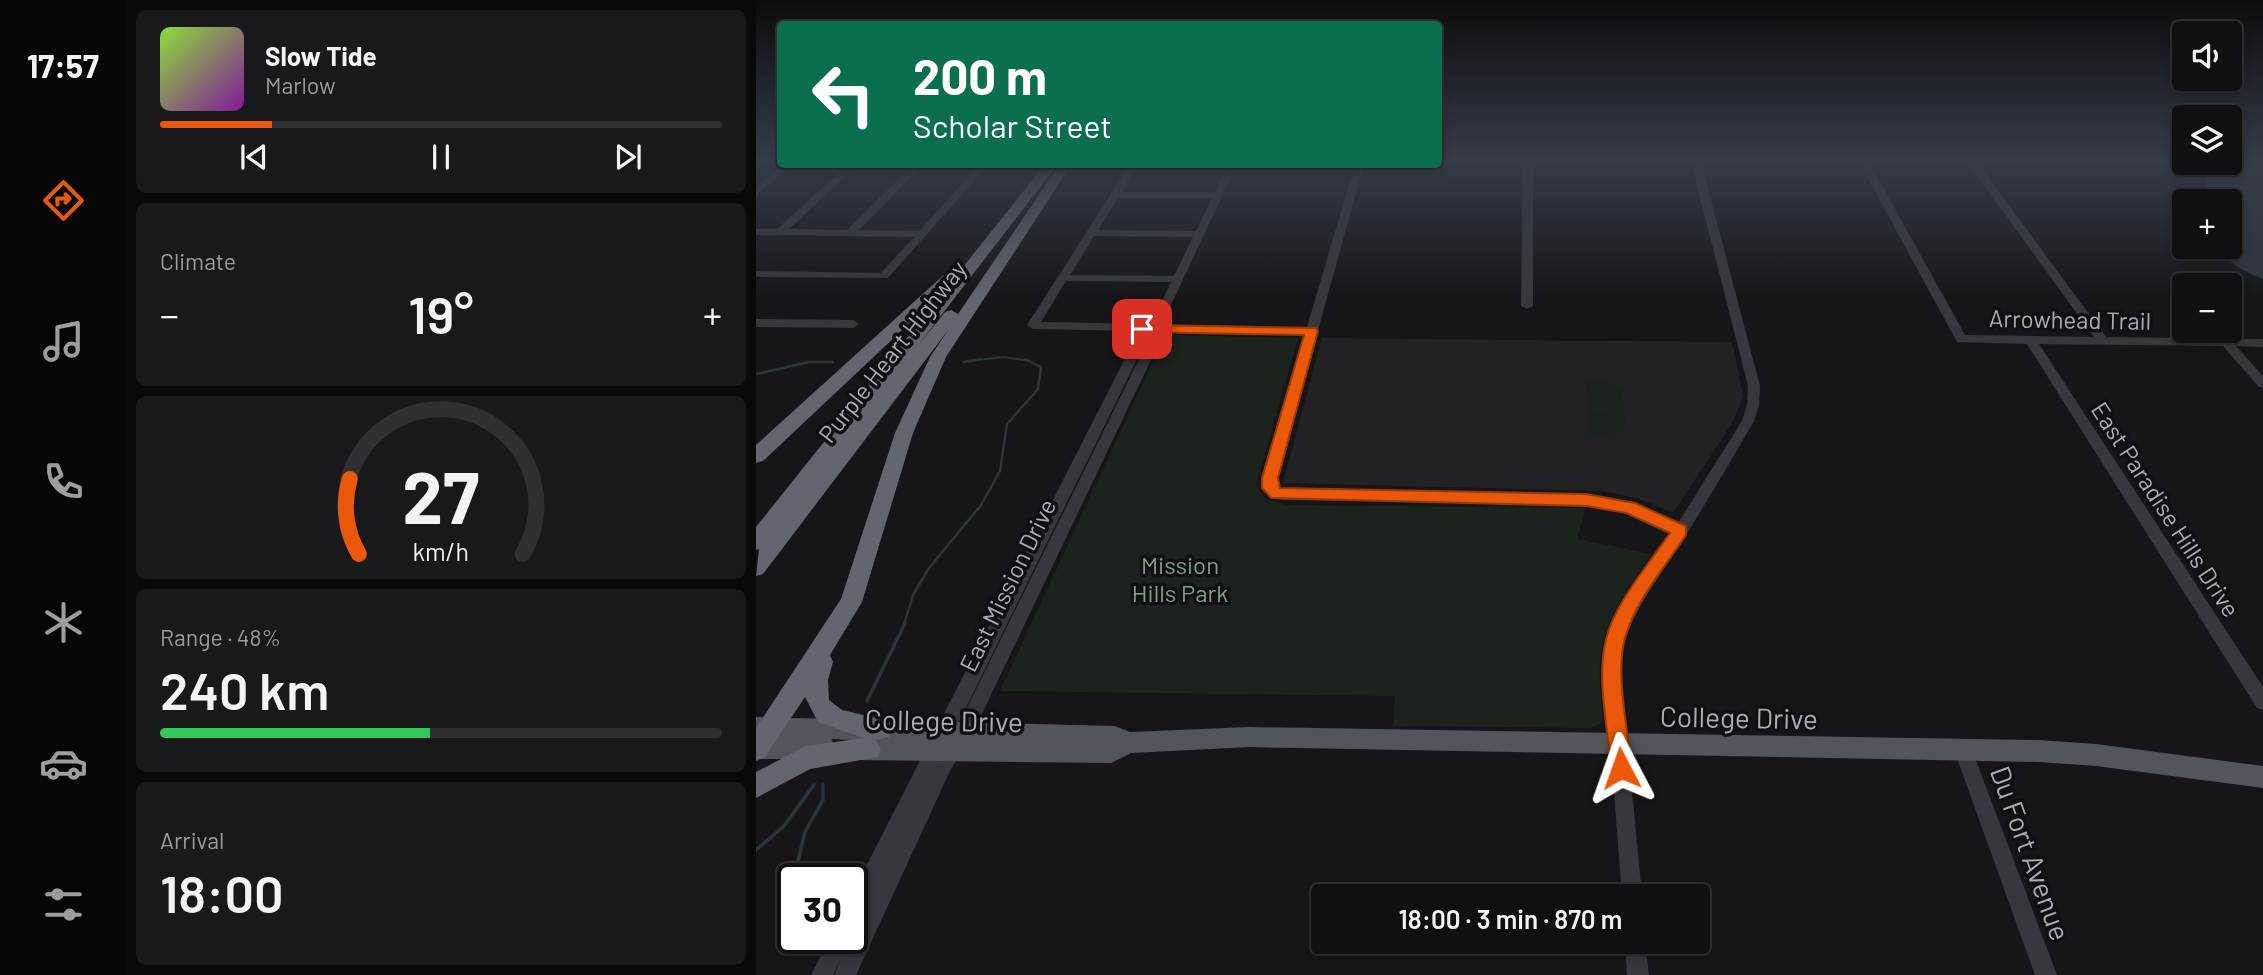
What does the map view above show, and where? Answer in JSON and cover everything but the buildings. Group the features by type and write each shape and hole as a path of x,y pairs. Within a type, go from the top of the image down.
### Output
{"highway":[{"name":"Purple Heart Highway","path":"756,542 1004,226 1022,208"},
{"name":"Purple Heart Highway","path":"756,568 1029,208"},
{"path":"875,739 824,713 816,701 816,677 860,578 904,433 925,382 960,321 1038,208"},
{"path":"756,456 1004,226"},
{"path":"759,740 839,624"},
{"path":"756,786 806,758 875,739"}],"main road":[{"name":"College Drive","path":"759,740 950,740 1111,752 1129,743 1262,737 1963,750 2103,754 2193,770 2263,777"}],"street":[{"path":"779,233 807,208"},
{"path":"850,233 876,208"},
{"path":"756,274 884,275 946,208"},
{"path":"1110,208 1033,325 1312,331"},
{"name":"East Mission Drive","path":"868,887 950,740 1156,337 1154,329 1212,208"},
{"path":"1347,208 1270,478 1270,488 1276,494 1586,500 1629,507 1681,530"},
{"path":"1527,306 1528,208"},
{"path":"1631,884 1612,663 1615,637 1636,596 1681,530 1748,421 1755,397 1742,334 1708,208"},
{"name":"Arrowhead Trail","path":"1889,208 1961,339 2172,342"},
{"path":"2005,208 2103,341"},
{"path":"756,232 922,234"},
{"path":"1093,233 1199,234"},
{"path":"1065,278 1178,278"},
{"path":"756,323 853,324"},
{"name":"East Paradise Hills Drive","path":"2031,340 2263,702"},
{"name":"Arrowhead Trail","path":"2242,342 2263,343"},
{"path":"2227,343 2263,384"},
{"name":"East Mission Drive","path":"845,975 950,740"},
{"name":"Du Fort Avenue","path":"1963,750 2046,975"},
{"path":"822,975 833,954"},
{"path":"1636,954 1638,975"}],"shaded area":[{"path":"2242,208 2263,208 2263,279 2229,259 2242,259"},
{"path":"1322,338 1732,342 1743,396 1733,422 1673,513 1640,499 1604,491 1283,483"}],"green space":[{"name":"Mission Hills Park","path":"1170,335 1298,338 1256,485 1265,499 1286,505 1586,508 1577,539 1651,554 1622,598 1605,634 1600,665 1603,719 1600,724 1590,728 1393,726 1395,696 1000,691 1163,340"},
{"path":"1586,382 1608,383 1621,391 1626,418 1623,429 1604,436 1589,436 1589,412 1621,408 1588,408"}],"waterway":[{"path":"970,361 1004,357 1029,361"},
{"path":"970,361 980,359"},
{"path":"964,362 970,361"},
{"path":"904,625 913,595 929,568 981,505 1000,471 1007,424 1038,389 1041,367 1029,361"},
{"path":"756,374 809,362 833,362"},
{"path":"867,701 905,623"},
{"path":"756,850 783,827 814,785"},
{"path":"798,863 805,832 823,800 823,785"}],"route":[{"path":"1142,329 1312,331 1270,478 1270,488 1276,494 1601,501 1646,513 1681,530 1636,596 1615,637 1612,663 1621,768"}]}
